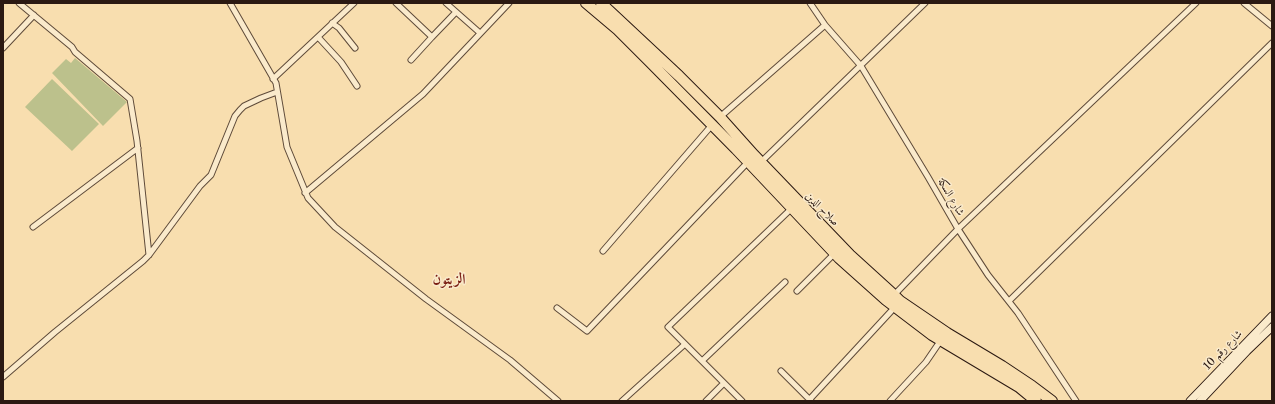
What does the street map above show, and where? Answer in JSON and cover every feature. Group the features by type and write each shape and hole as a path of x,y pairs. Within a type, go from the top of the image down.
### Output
{"highway":[{"name":"صلاح الدين","path":"586,3 618,30 835,253 886,300 932,335 1019,387 1036,401"},
{"name":"صلاح الدين","path":"602,3 679,76 720,117 850,255 900,301 947,333 1002,366 1052,401"}],"main road":[{"name":"شارع رقم 10","path":"1190,401 1272,316"},
{"name":"شارع رقم 10","path":"1200,401 1272,327"}],"street":[{"path":"19,3 72,47 75,52 130,99 138,148 149,255"},
{"path":"230,3 276,83 287,146 308,198 335,227 426,299 510,360 558,401"},
{"path":"273,79 354,3"},
{"path":"396,3 432,36"},
{"path":"446,3 480,33"},
{"path":"305,193 423,94 507,3"},
{"name":"شارع السكة","path":"810,3 860,66 958,229 988,275 1030,330 1076,401"},
{"path":"761,162 925,3"},
{"path":"894,295 958,229 1196,3"},
{"path":"1244,3 1272,26"},
{"path":"411,60 456,12"},
{"path":"3,48 34,15"},
{"path":"332,23 339,28 355,48"},
{"path":"720,117 826,25"},
{"path":"318,37 341,62 357,86"},
{"path":"1009,301 1272,43"},
{"path":"3,377 149,255 200,186 211,175 235,116 244,106 277,92"},
{"path":"603,251 712,125"},
{"path":"33,228 138,148"},
{"path":"557,308 587,331 748,162"},
{"path":"742,401 668,327 792,208"},
{"path":"797,291 835,253"},
{"path":"702,360 786,282"},
{"path":"781,371 810,400 895,307"},
{"path":"890,401 926,362 941,340"},
{"path":"622,401 685,344"},
{"path":"706,401 724,383"}],"green space":[{"path":"75,58 127,102 103,126 52,73 66,59 71,63"},
{"path":"52,79 99,124 72,151 25,107"}],"district":[{"name":"الزيتون","path":"449,280"}]}
